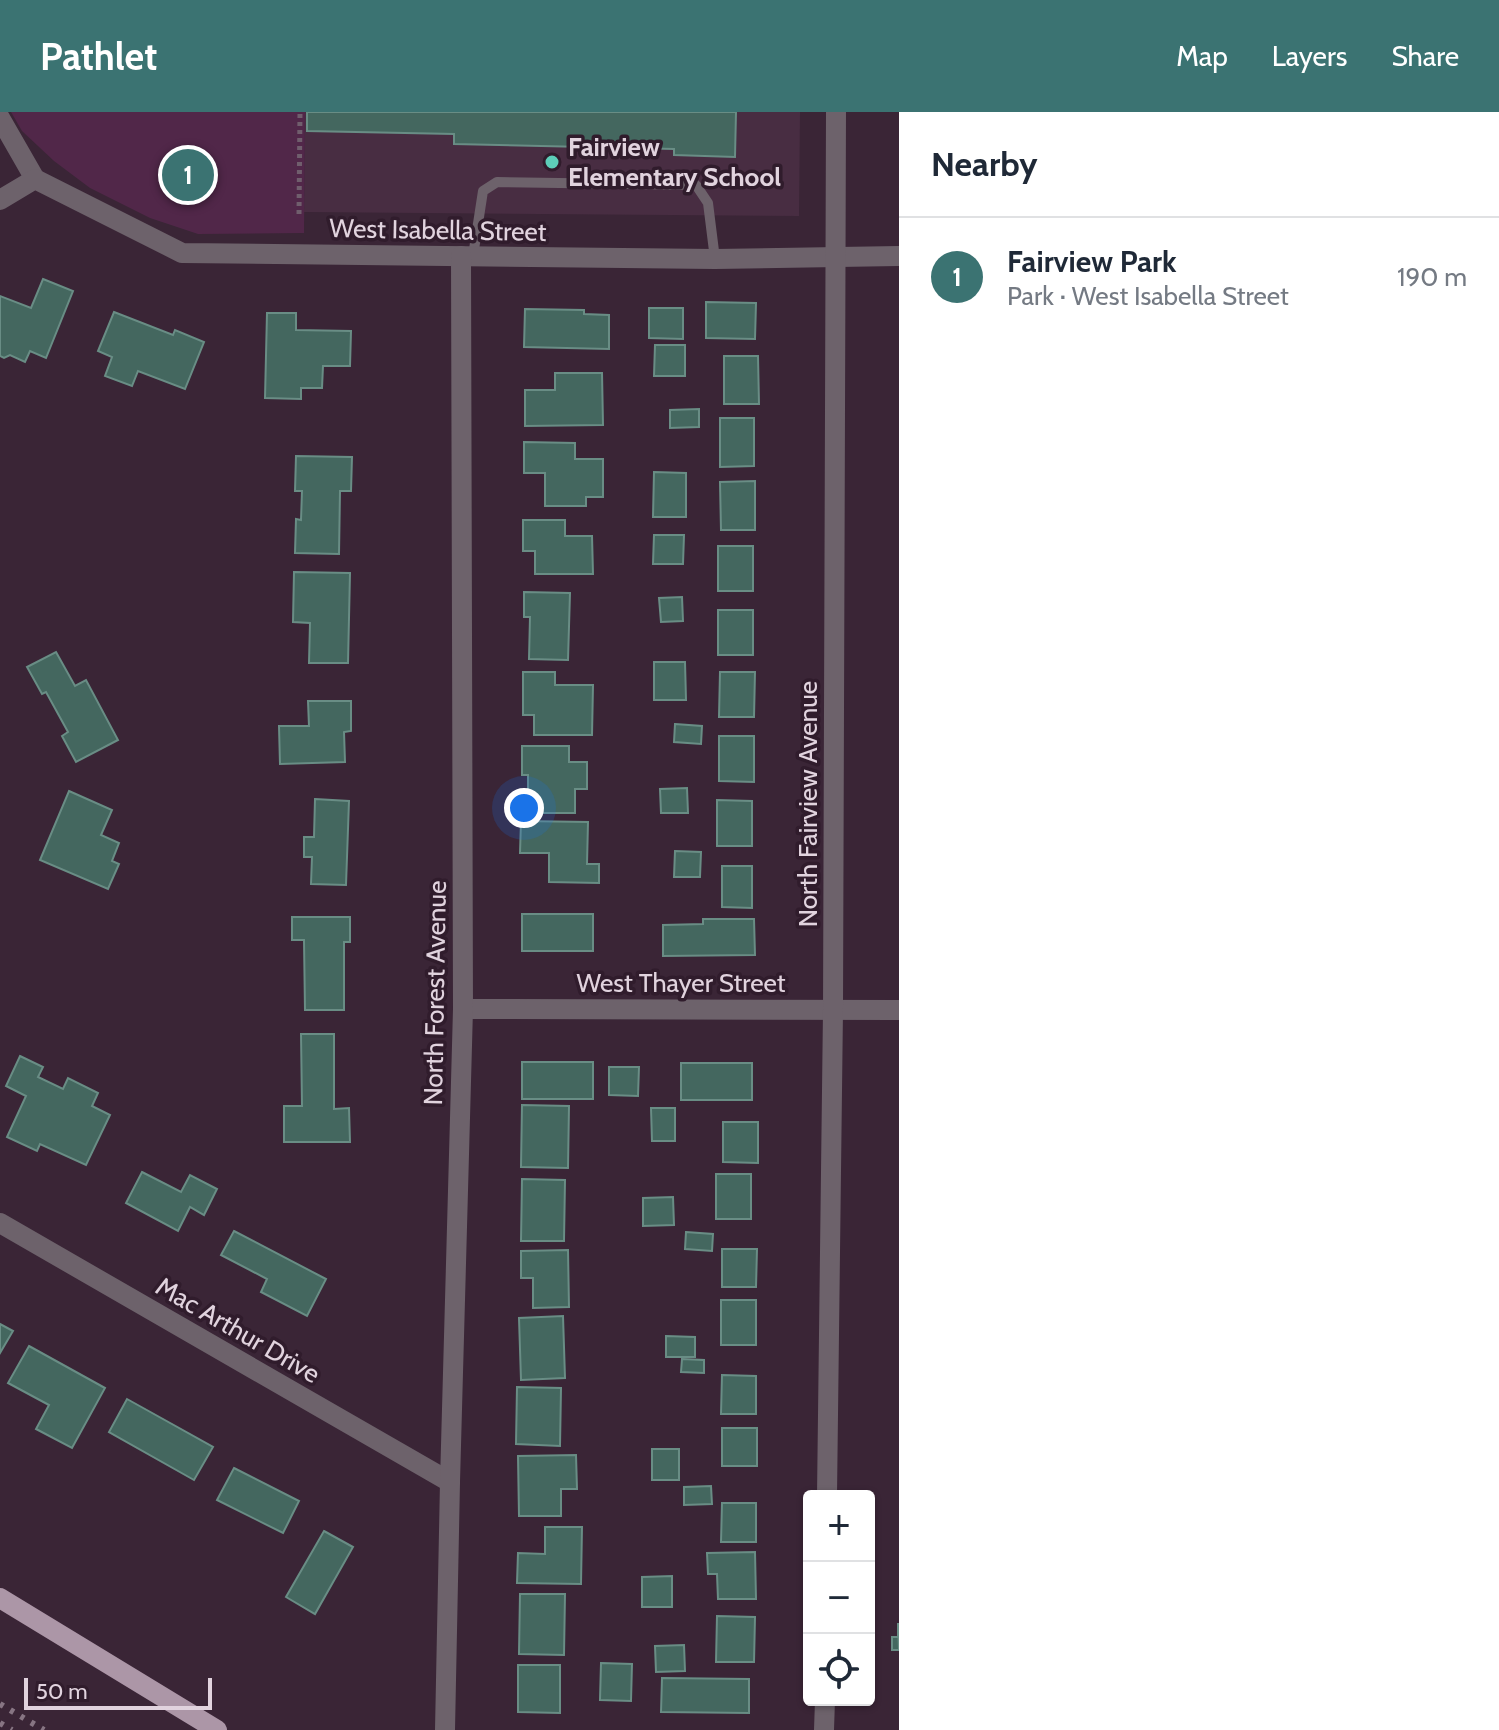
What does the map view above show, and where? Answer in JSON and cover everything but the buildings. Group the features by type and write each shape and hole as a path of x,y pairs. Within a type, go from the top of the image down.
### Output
{"main road":[{"path":"0,1598 217,1730"}],"street":[{"name":"North Fairview Avenue","path":"827,1490 833,1010 836,112"},
{"path":"0,118 35,179 0,200"},
{"name":"West Isabella Street","path":"35,179 182,253 715,259 899,256"},
{"name":"North Forest Avenue","path":"445,1730 463,1009 467,256"},
{"name":"West Thayer Street","path":"463,1009 899,1010"},
{"name":"Mac Arthur Drive","path":"0,1223 450,1482"},
{"path":"824,1730 825,1706"}],"lane":[{"path":"467,256 483,191 497,182 696,185 708,203 715,259"}],"path":[{"path":"299,214 300,112"}],"shaded area":[{"path":"11,112 305,112 304,233 198,234 150,218 90,188 54,161 22,131"},
{"name":"Fairview Elementary School","path":"305,112 800,112 799,216 304,212"}],"railway":[{"path":"0,1704 44,1730"},
{"path":"0,1723 12,1730"}],"place":[{"name":"Fairview Elementary School","path":"552,162"},
{"name":"Fairview Park","path":"188,175"}]}
